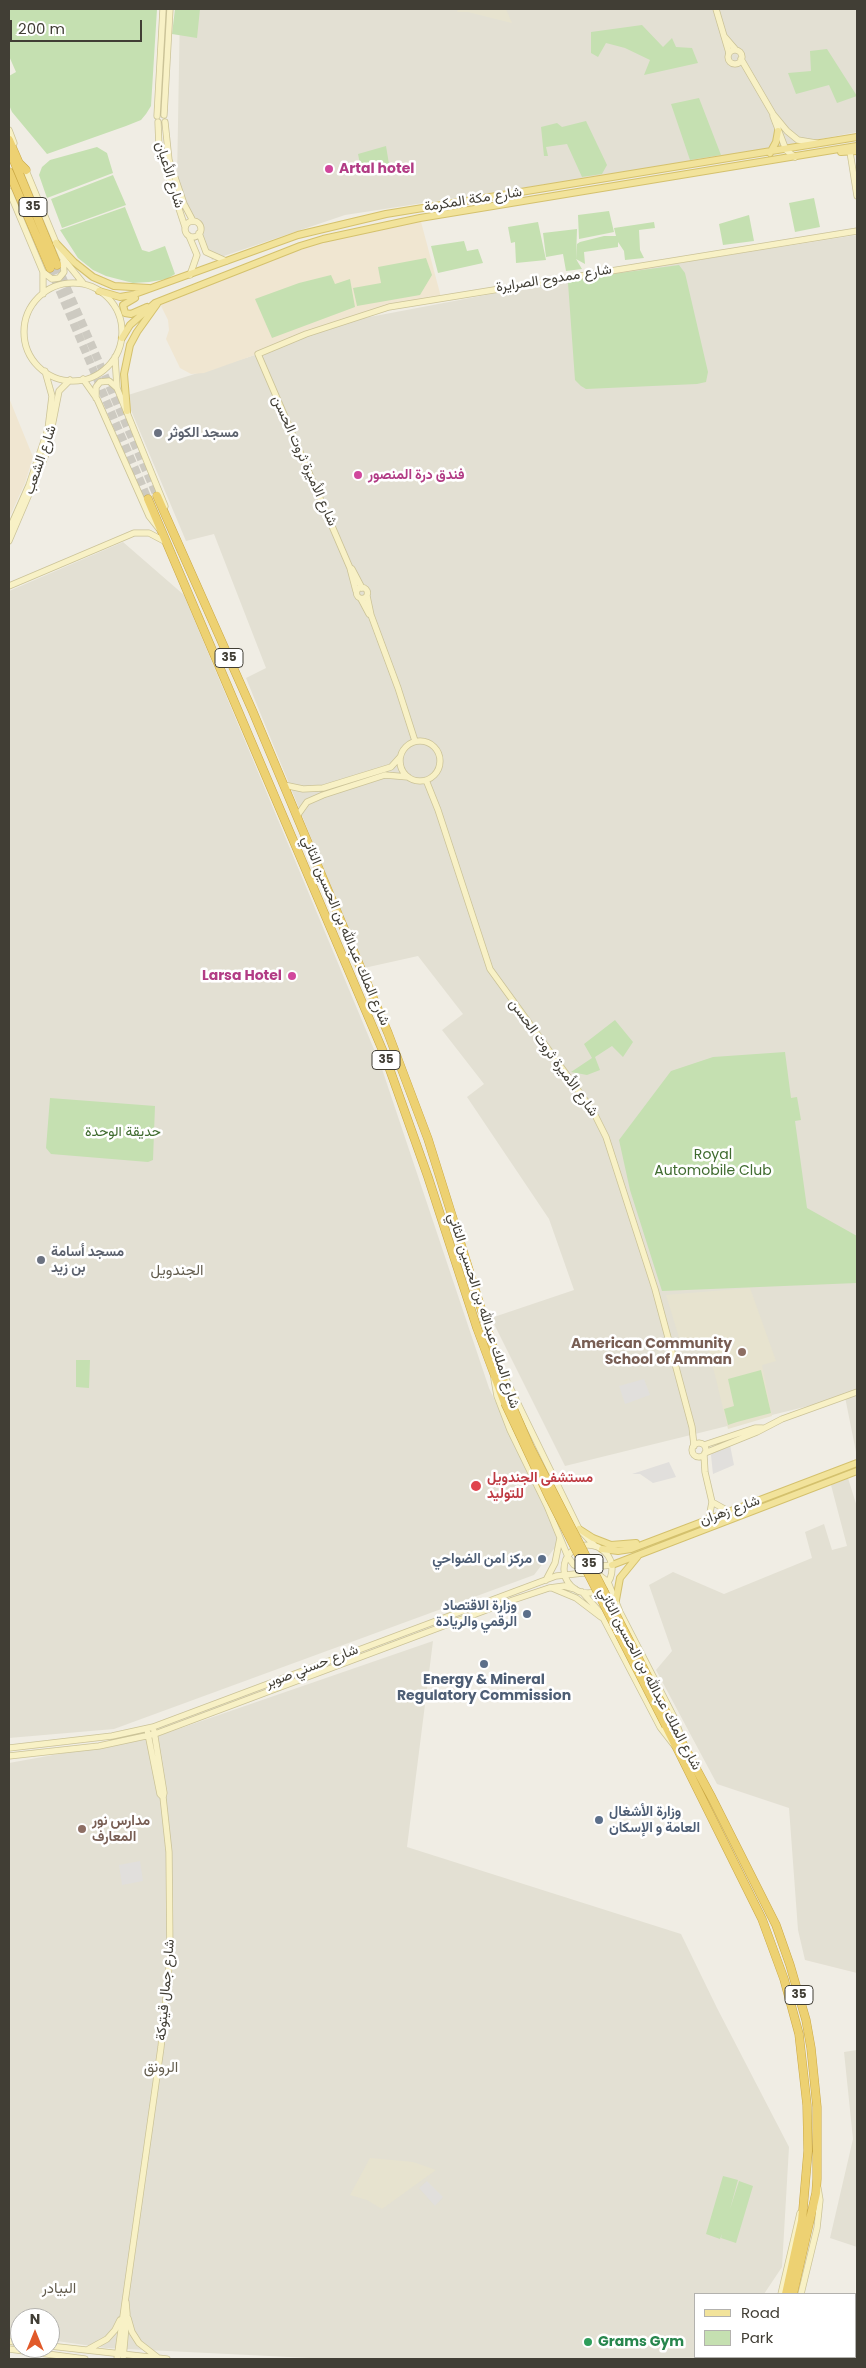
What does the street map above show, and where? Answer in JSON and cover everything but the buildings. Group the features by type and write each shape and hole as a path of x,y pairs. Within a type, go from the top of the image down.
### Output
{"highway":[{"path":"9,140 20,163 26,170"},
{"name":"35","path":"9,150 50,268"},
{"name":"35","path":"9,172 50,268"},
{"name":"شارع الملك عبدالله بن الحسين الثاني","path":"157,496 284,785 388,1034 428,1139 497,1373"},
{"name":"شارع الملك عبدالله بن الحسين الثاني","path":"148,499 381,1047 508,1402 680,1747 752,1899 784,1978 799,2034 804,2079 808,2151 802,2221 786,2293"},
{"name":"شارع الملك عبدالله بن الحسين الثاني","path":"680,1747 756,1883 776,1925 806,2020 811,2048 817,2115 817,2179 816,2193 793,2293"}],"main road":[{"path":"770,153 776,142 778,130"},
{"name":"شارع مكة المكرمة","path":"100,291 126,297 298,235 386,214 857,138"},
{"name":"شارع مكة المكرمة","path":"122,338 130,325 157,302 300,246 365,229 420,218 857,146"},
{"path":"821,152 857,151"},
{"path":"56,243 74,262 100,280 114,286 128,288 155,287"},
{"path":"157,302 129,315 125,313 123,308 127,301 172,282"},
{"path":"127,411 124,374 130,345 157,302"},
{"name":"شارع زهران","path":"598,1548 625,1550 857,1463"},
{"name":"شارع زهران","path":"612,1565 857,1471"},
{"path":"579,1529 593,1538 616,1546 659,1538"},
{"path":"616,1602 617,1586 622,1575 642,1552"}],"street":[{"name":"شارع الأعيان","path":"163,9 161,119 169,160 184,204 193,221"},
{"name":"شارع الأعيان","path":"170,9 159,148 185,227"},
{"path":"716,9 724,36 733,51"},
{"path":"733,51 740,52 739,61 755,83 773,114 795,138 820,144"},
{"path":"733,51 729,61 739,61"},
{"path":"773,114 786,150 795,157"},
{"path":"9,130 62,257 78,280 100,291 113,303 118,311 122,338 114,359 116,388"},
{"path":"850,152 857,196"},
{"path":"9,191 50,268 52,279 62,275 64,268 62,257"},
{"path":"190,275 197,255 185,227 193,221 199,225 199,233 206,252 226,261"},
{"name":"شارع ممدوح الصرايرة","path":"258,354 306,334 388,307 857,231"},
{"path":"190,236 195,236 199,233"},
{"path":"50,268 43,294 29,312 24,331 29,352 45,371 58,378 70,380 83,379 102,371 116,354"},
{"path":"43,294 63,284 85,284"},
{"name":"شارع الأميرة ثروت الحسن","path":"258,354 350,568 362,588 367,591 363,597 356,596 350,568"},
{"name":"شارع الشعب","path":"9,530 29,485 48,429 52,396 45,371"},
{"path":"83,379 97,399 149,516 161,531"},
{"name":"شارع الشعب","path":"9,541 47,452 59,392 70,380"},
{"path":"97,399 96,387 100,382 109,381 116,388 166,508 171,527"},
{"path":"9,586 141,532 149,532 166,542"},
{"path":"356,592 362,588"},
{"path":"363,597 398,688 414,742"},
{"path":"284,785 303,789 323,788 391,767 406,747 414,742 429,743 440,754 439,770 426,780 420,781 408,777 385,775 307,802 297,816"},
{"path":"401,755 401,767 408,777"},
{"name":"شارع الأميرة ثروت الحسن","path":"426,780 490,969 587,1103 604,1130 640,1238 692,1427 694,1446"},
{"path":"497,1373 508,1382 548,1469 579,1529 609,1557 612,1565 611,1576 608,1582 596,1592 582,1592 575,1589 565,1574 568,1557 578,1548 598,1548"},
{"path":"497,1373 497,1396 507,1422 568,1557 574,1565 582,1568 612,1565"},
{"path":"709,1518 712,1502 704,1472 694,1455 694,1446 703,1445 755,1428 762,1428 857,1392"},
{"name":"شارع الأميرة ثروت الحسن","path":"692,1427 703,1445"},
{"path":"694,1455 699,1457 758,1432 762,1428"},
{"path":"703,1445 705,1454 704,1472"},
{"path":"712,1502 728,1511"},
{"path":"560,1536 575,1538 579,1529"},
{"path":"546,1580 555,1563 560,1536"},
{"name":"شارع حسني صوبر","path":"9,1748 112,1736 150,1728 565,1574 595,1574 603,1577 608,1582"},
{"path":"582,1592 600,1612 660,1727 671,1744 680,1747 674,1717 616,1602 608,1582"},
{"name":"شارع حسني صوبر","path":"9,1756 99,1746 163,1732 358,1657 550,1588 564,1586 575,1589"},
{"path":"550,1588 576,1598 604,1620"},
{"path":"600,1612 606,1602 616,1602"},
{"path":"354,1651 358,1657"},
{"name":"شارع جمال قيتوكة","path":"150,1728 157,1747 164,1793 162,1797"},
{"path":"157,1747 160,1735 163,1732"},
{"name":"شارع جمال قيتوكة","path":"120,2356 164,2021 169,1965 170,1868 162,1797 152,1735"},
{"path":"801,2293 819,2214 817,2179"},
{"path":"781,2293 806,2184"},
{"path":"86,2351 110,2336 125,2314"},
{"path":"125,2314 136,2338 144,2348 159,2358"},
{"path":"60,2347 120,2356 167,2359"},
{"path":"9,2349 85,2359"}],"shaded area":[{"path":"180,9 857,9 857,132 738,155 345,215 212,260 177,180"},
{"path":"458,9 506,9 512,23 468,12 457,12"},
{"path":"420,218 441,297 389,307 204,373 191,374 180,368 166,339 169,330 168,320 159,302 300,246"},
{"path":"857,235 857,1457 845,1397 565,1466 491,1318 574,1290 549,1219 467,1097 484,1084 442,1030 463,1014 418,956 364,968 246,678 266,668 214,534 186,541 125,396 258,354 322,326 544,284"},
{"path":"9,398 33,457 25,483 9,518"},
{"path":"123,542 184,595 381,1066 489,1388 557,1531 557,1545 534,1575 114,1729 9,1738 9,591"},
{"name":"American Community School of Amman","path":"750,1288 776,1361 762,1365 772,1416 728,1429 706,1338 681,1344 666,1295"},
{"path":"644,1379 650,1395 625,1404 619,1386"},
{"path":"730,1445 734,1465 713,1474 711,1455 714,1451"},
{"path":"669,1462 676,1477 653,1483 640,1474 632,1474"},
{"path":"848,1478 857,1507 857,1973 805,1960 798,1930 789,1808 717,1784 656,1670 672,1651 649,1585 673,1572 724,1594 812,1558 805,1532 824,1524 832,1550 847,1546 831,1485"},
{"path":"433,1641 407,1847 681,1934 789,2147 782,2267 765,2293 694,2293 694,2358 723,2358 330,2359 106,2348 60,2341 60,2308 10,2308 9,2334 9,1763 158,1736"},
{"path":"140,1861 143,1881 122,1885 119,1865"},
{"path":"857,2050 857,2247 830,2238 853,2139 844,2052"},
{"path":"370,2158 413,2162 436,2170 382,2209 367,2200 350,2195"},
{"path":"427,2181 443,2197 435,2206 419,2188"}],"green space":[{"path":"9,9 157,9 151,106 146,114 141,120 47,154 12,112 9,105 9,76 16,72 9,56"},
{"path":"175,9 200,9 197,38 172,34"},
{"path":"642,25 663,47 672,38 676,47 692,48 698,63 644,75 650,60 625,48 606,43 598,57 591,53 591,32"},
{"path":"827,49 857,96 837,103 829,85 796,94 788,73 811,71 810,51"},
{"path":"699,98 721,155 690,160 671,104"},
{"path":"586,121 607,165 602,174 582,177 567,144 546,147 548,156 544,156 541,127 557,123 562,127"},
{"path":"386,146 389,164 361,169 358,154"},
{"path":"97,147 107,153 113,173 47,198 39,175 42,167 50,160"},
{"path":"113,175 126,205 62,228 51,199"},
{"path":"814,198 820,227 795,232 789,203"},
{"path":"125,207 142,250 149,252 165,246 175,274 167,279 133,283 106,276 93,270 78,258 60,230"},
{"path":"609,211 614,232 579,239 578,215"},
{"path":"749,215 754,241 723,245 719,224"},
{"path":"538,222 546,260 516,263 515,242 511,243 508,227"},
{"path":"654,222 655,228 639,230 640,250 644,258 625,260 624,251 618,242 618,247 584,252 585,264 576,259 577,244 580,242 604,236 616,236 614,228"},
{"path":"577,229 576,259 582,269 566,271 563,254 546,257 543,233"},
{"path":"464,241 467,251 478,249 483,263 438,273 431,246"},
{"path":"426,258 432,275 420,295 357,306 353,288 381,283 378,267"},
{"path":"679,265 685,273 708,372 706,382 586,389 581,386 575,380 568,283 575,279"},
{"path":"331,275 335,284 350,279 355,307 272,338 255,299 299,283"},
{"path":"615,1020 633,1042 623,1057 612,1046 595,1057 600,1070 587,1075 571,1072 592,1058 584,1044"},
{"name":"Royal Automobile Club","path":"785,1052 791,1098 797,1097 801,1120 795,1121 807,1208 857,1236 857,1283 662,1291 630,1190 619,1140 671,1071 713,1057"},
{"name":"حديقة الوحدة","path":"50,1098 155,1106 153,1160 148,1162 51,1154 46,1148"},
{"path":"76,1360 90,1360 89,1388 76,1387"},
{"path":"761,1370 771,1413 728,1425 724,1409 734,1406 728,1379"},
{"path":"723,2176 738,2180 730,2209 739,2181 753,2186 736,2243 721,2238 722,2234 720,2239 706,2234"}],"tunnel":[{"path":"57,265 157,496"},
{"path":"50,268 148,499"}],"place":[{"name":"Artal hotel","path":"329,169"},
{"name":"مسجد الكوثر","path":"158,433"},
{"name":"فندق درة المنصور","path":"358,475"},
{"name":"Larsa Hotel","path":"292,976"},
{"name":"مسجد أسامة بن زيد","path":"41,1260"},
{"name":"American Community School of Amman","path":"742,1352"},
{"name":"مستشفى الجندويل للتوليد","path":"476,1486"},
{"name":"مركز امن الضواحي","path":"542,1559"},
{"name":"وزارة الاقتصاد الرقمي والريادة","path":"527,1614"},
{"name":"Energy & Mineral Regulatory Commission","path":"484,1664"},
{"name":"وزارة الأشغال العامة و الإسكان","path":"599,1820"},
{"name":"مدارس نور المعارف","path":"82,1829"},
{"name":"Grams Gym","path":"588,2342"}],"district":[{"name":"الجندويل","path":"177,1271"},
{"name":"الرونق","path":"161,2068"},
{"name":"البيادر","path":"59,2289"}]}
